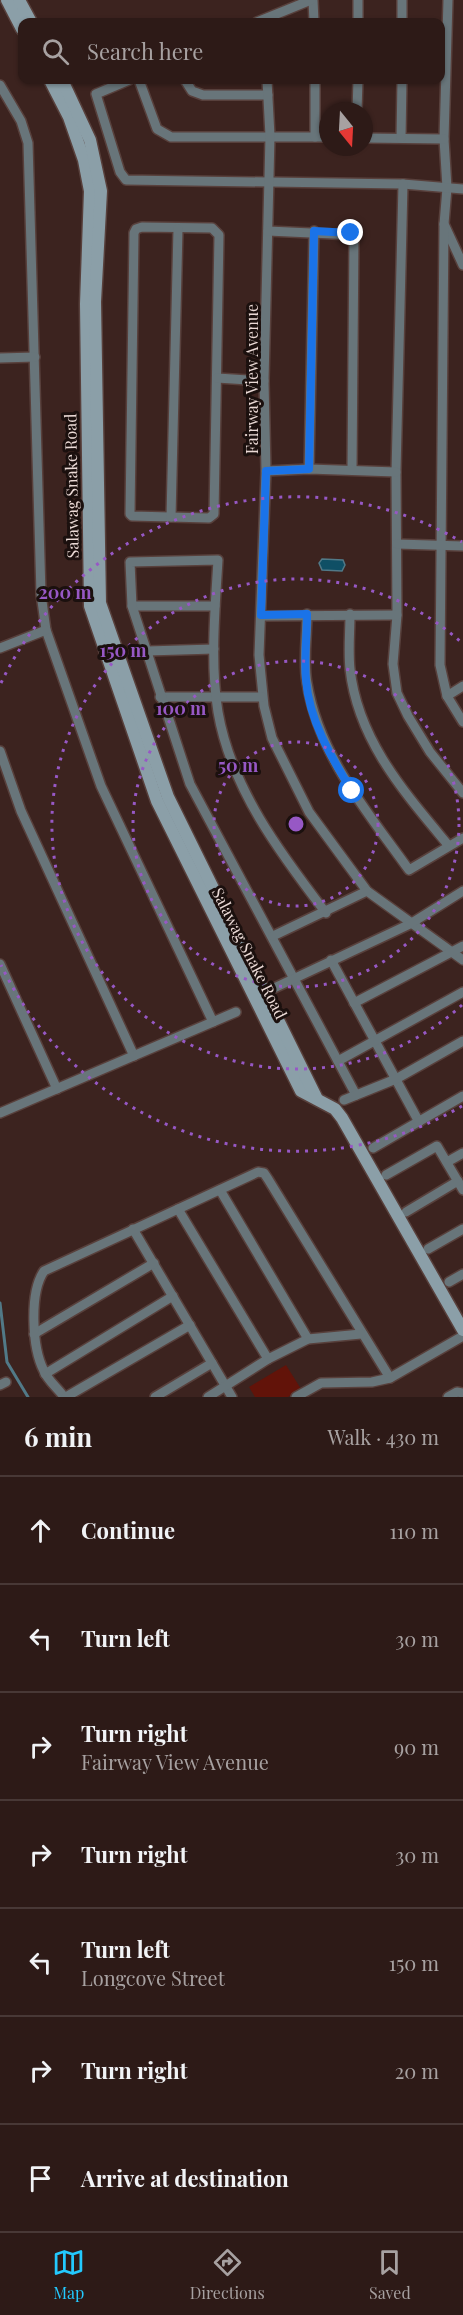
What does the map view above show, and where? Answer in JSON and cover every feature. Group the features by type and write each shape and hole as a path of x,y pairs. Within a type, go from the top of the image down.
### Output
{"main road":[{"path":"7,0 18,21"},
{"path":"19,0 29,18"},
{"name":"Salawag Snake Road","path":"52,84 69,117 89,183 86,304 90,606 181,826 316,1097 335,1109 342,1118 463,1330"},
{"name":"Salawag Snake Road","path":"64,84 80,113 99,174 101,190 95,302 100,597 129,701"}],"street":[{"path":"269,18 312,0 314,18"},
{"path":"358,0 358,18"},
{"path":"402,0 402,18"},
{"path":"448,0 444,139 447,188 444,224 440,665 447,696 463,722"},
{"path":"120,84 96,94 120,172 126,180 403,184 463,189"},
{"path":"140,84 157,129 171,137 319,137"},
{"path":"188,84 192,91 203,95 268,95"},
{"name":"Fairway View Avenue","path":"267,84 270,136 264,381 266,471 259,655 262,697 272,738 309,812 367,891 463,960"},
{"path":"315,84 315,137"},
{"path":"357,102 358,84"},
{"path":"401,138 402,84"},
{"path":"0,85 21,121 28,143 41,594 46,630 101,786 213,1022"},
{"path":"373,138 444,139"},
{"path":"403,184 396,472 397,615 393,664 397,693 430,752 463,793"},
{"path":"444,224 463,266"},
{"path":"142,227 212,228 219,235 217,378 213,517 132,516 130,514 134,233 136,229 142,227"},
{"path":"171,517 178,229"},
{"path":"268,231 351,233 355,238 352,470"},
{"path":"309,469 314,231"},
{"path":"0,358 35,357"},
{"path":"217,378 264,381"},
{"path":"266,471 309,469 396,472"},
{"path":"397,544 463,546"},
{"path":"326,913 274,842 243,788 226,747 217,697 214,649 218,560 130,562 132,606 190,784 296,977 356,1095"},
{"path":"132,606 216,606"},
{"path":"307,614 306,681 315,718 329,754 409,870 463,838"},
{"path":"351,614 350,668 362,719 375,749 397,784 449,846"},
{"path":"261,615 397,615"},
{"path":"0,648 46,630"},
{"path":"147,651 214,649"},
{"path":"447,696 463,686"},
{"path":"160,697 262,697"},
{"path":"0,751 21,812 134,1056"},
{"path":"273,936 326,913 367,891"},
{"path":"272,988 410,924 463,891"},
{"path":"354,1004 453,953 463,945"},
{"path":"331,960 418,1122"},
{"path":"0,964 57,1089"},
{"path":"338,1061 463,993"},
{"path":"0,1113 236,1012"},
{"path":"344,1100 396,1079 463,1041"},
{"path":"373,1148 463,1096"},
{"path":"386,1175 437,1146 463,1190"},
{"path":"447,1162 463,1153"},
{"path":"190,1325 65,1397 45,1374 34,1334 37,1281 44,1271 258,1172 264,1173 390,1378"},
{"path":"406,1212 458,1181"},
{"path":"220,1190 308,1340"},
{"path":"178,1209 268,1359"},
{"path":"133,1229 232,1397"},
{"path":"428,1249 463,1229"},
{"path":"34,1334 154,1263"},
{"path":"449,1282 463,1274"},
{"path":"45,1374 173,1296"},
{"path":"208,1397 268,1359 308,1340 361,1334"},
{"path":"296,1397 321,1383 372,1382 390,1378 463,1336"},
{"path":"155,1397 212,1363"},
{"path":"448,1397 457,1392 463,1393"}],"shaded area":[{"path":"286,1365 301,1389 288,1397 255,1397 249,1387"}],"water":[{"path":"322,559 343,560 345,565 342,571 322,570 319,563"}],"waterway":[{"path":"0,1303 7,1362 28,1397"}],"route":[{"path":"351,233 314,231 309,469 266,471 261,615 307,614 306,681 315,718 329,754 352,791"}]}
